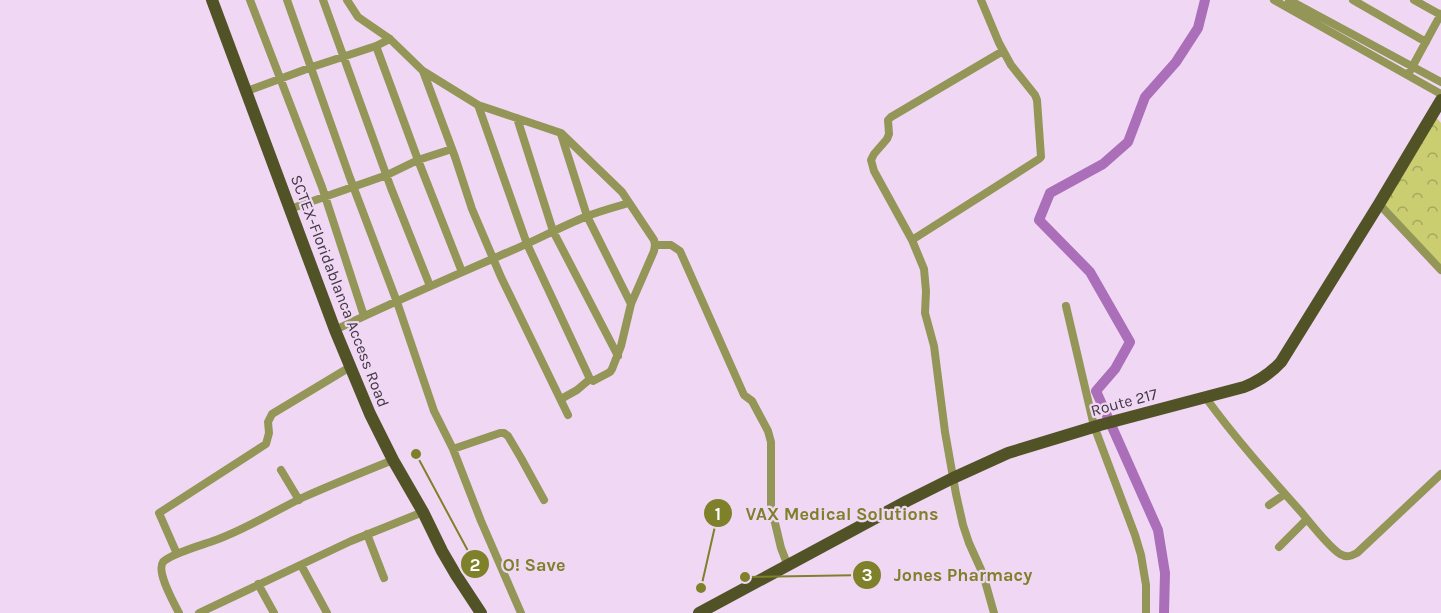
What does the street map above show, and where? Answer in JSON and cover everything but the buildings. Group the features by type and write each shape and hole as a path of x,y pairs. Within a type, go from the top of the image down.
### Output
{"main road":[{"name":"SCTEX-Floridablanca Access Road","path":"212,0 334,330 370,414 456,576 481,613"},
{"name":"Route 217","path":"699,613 953,478 1008,453 1260,381 1281,362 1441,100"}],"street":[{"path":"250,0 325,197 364,316"},
{"path":"287,0 398,302 434,411 453,449 521,613"},
{"path":"323,0 391,188 430,286"},
{"path":"347,0 358,17 390,39 423,71 478,105 561,133 622,192 654,240 655,245 631,304 618,356 610,372 593,381 590,379 561,399"},
{"path":"912,240 1041,157 1037,100 1003,51 981,0"},
{"path":"1274,0 1441,82"},
{"path":"1289,0 1304,13 1441,93"},
{"path":"1304,13 1311,0"},
{"path":"1353,0 1426,42"},
{"path":"1408,75 1441,14 1414,0"},
{"path":"247,91 390,39"},
{"path":"376,46 462,273"},
{"path":"994,613 984,574 963,525 953,478 934,346 925,313 924,269 912,240 874,171 871,160 887,139 888,120 1003,51"},
{"path":"423,71 472,209 501,277 568,415"},
{"path":"478,105 527,244 590,379"},
{"path":"517,118 553,231 618,356"},
{"path":"561,133 587,216 631,304"},
{"path":"290,209 387,175 418,160 452,149"},
{"path":"334,330 587,216 629,202"},
{"path":"1379,204 1441,270"},
{"path":"655,245 670,245 680,251 744,395 752,401 768,431 772,452 771,506 788,566"},
{"path":"1066,306 1097,426 1141,555 1146,585 1146,613"},
{"path":"177,554 159,513 266,444 269,433 268,422 272,414 350,367"},
{"path":"1206,398 1285,494 1340,554 1350,557 1358,553 1441,474"},
{"path":"453,449 504,433 522,458 544,500"},
{"path":"179,613 161,570 164,561 223,537 299,500 393,460"},
{"path":"281,470 299,500"},
{"path":"1269,505 1285,494"},
{"path":"203,612 367,534 423,512"},
{"path":"1279,548 1307,519"},
{"path":"367,534 384,578"},
{"path":"301,565 327,613"},
{"path":"258,585 274,613"}],"green space":[{"path":"1434,115 1441,123 1441,265 1381,203"}],"waterway":[{"path":"1164,613 1165,573 1158,530 1096,391 1115,369 1130,342 1090,272 1039,220 1050,193 1103,164 1128,142 1145,97 1176,62 1198,28 1205,0"}],"place":[{"name":"O! Save","path":"416,454"},
{"name":"Jones Pharmacy","path":"745,577"},
{"name":"VAX Medical Solutions","path":"701,588"}]}
